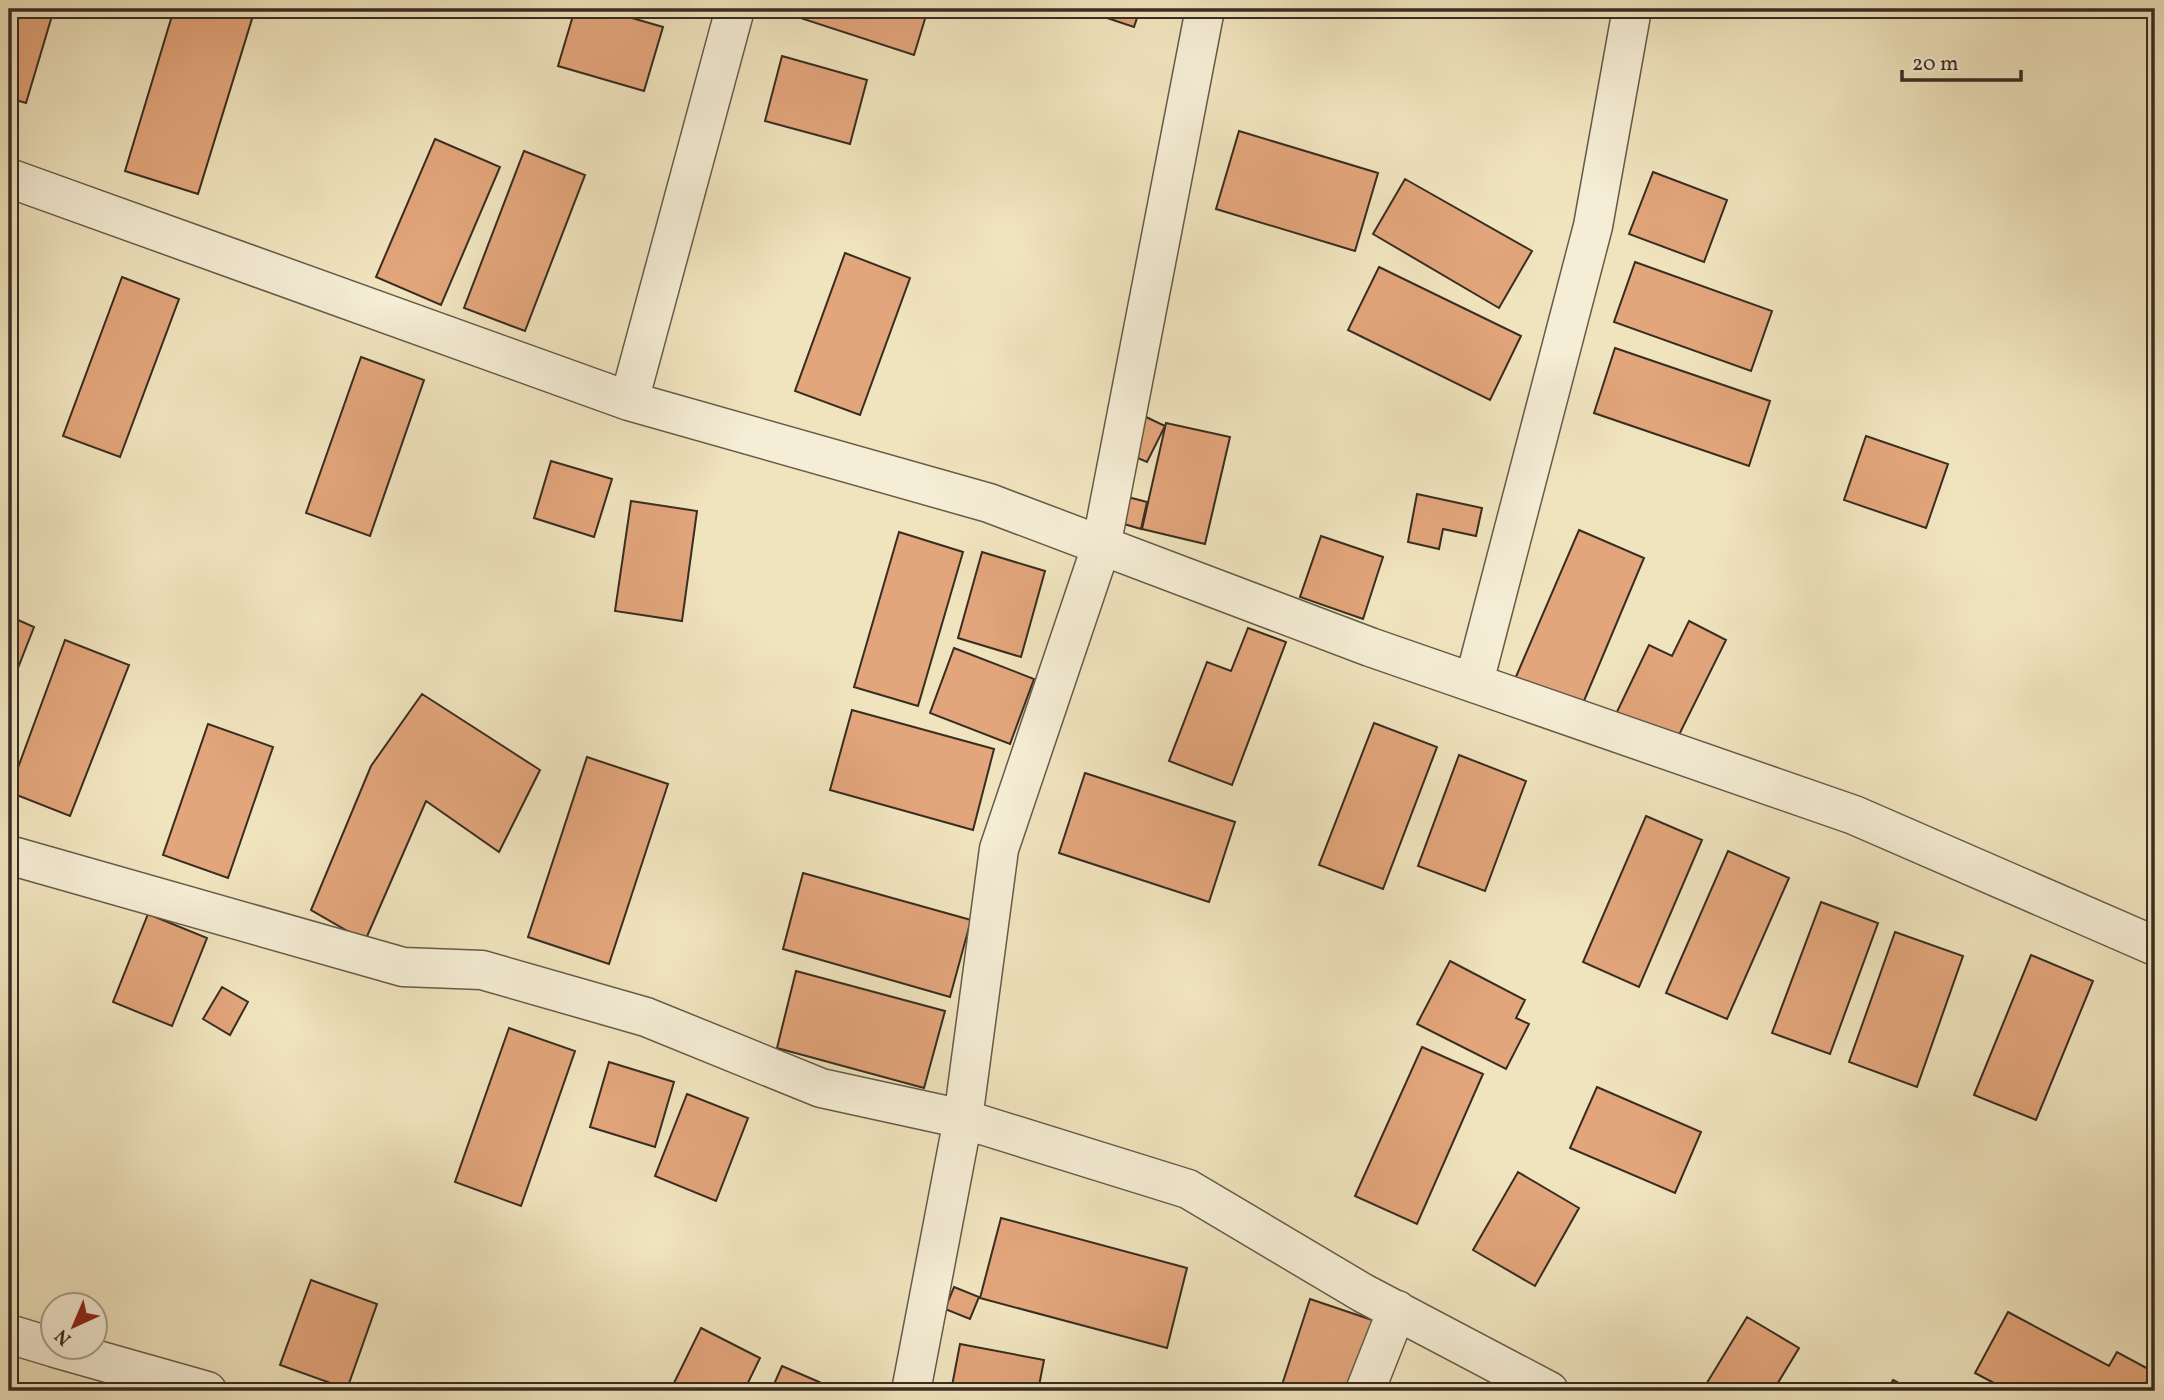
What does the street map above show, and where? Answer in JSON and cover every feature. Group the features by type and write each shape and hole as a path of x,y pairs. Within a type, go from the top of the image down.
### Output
{"street":[{"path":"629,401 703,137 735,9"},
{"path":"911,1391 963,1119 999,849 1101,547 1205,9"},
{"path":"1474,682 1593,226 1632,9"},
{"path":"9,178 629,401 989,503 1370,647 1854,815 2155,946"},
{"path":"9,855 403,967 482,970 646,1017 821,1088 963,1119 1188,1189 1396,1310 1549,1391"},
{"path":"1365,1391 1396,1310"},
{"path":"9,1334 38,1342"},
{"path":"106,1362 207,1391"}],"building":[{"path":"9,9 54,9 26,103 9,98"},
{"path":"174,9 255,9 198,194 125,171"},
{"path":"434,9 463,9 460,17"},
{"path":"575,9 601,9 663,27 644,91 558,66"},
{"path":"790,9 928,9 914,55 788,14"},
{"path":"1080,9 1140,9 1134,27"},
{"path":"2155,47 2155,70 2148,67"},
{"path":"782,56 867,80 850,144 765,121"},
{"path":"1239,131 1378,173 1355,251 1216,209"},
{"path":"435,139 500,167 441,305 376,277"},
{"path":"524,151 585,175 525,331 464,308"},
{"path":"1653,172 1727,200 1704,262 1629,234"},
{"path":"1405,179 1532,251 1499,308 1373,234"},
{"path":"845,253 910,278 860,415 795,391"},
{"path":"1635,262 1772,311 1751,371 1614,322"},
{"path":"1379,267 1521,336 1490,400 1348,330"},
{"path":"122,277 179,299 120,457 63,436"},
{"path":"1615,348 1770,401 1749,466 1594,413"},
{"path":"361,357 424,380 370,536 306,513"},
{"path":"1144,416 1165,426 1147,462 1126,453"},
{"path":"1166,423 1230,437 1205,544 1142,529"},
{"path":"1866,436 1948,464 1926,528 1844,500"},
{"path":"551,461 612,479 594,537 534,518"},
{"path":"1417,494 1482,508 1476,536 1443,529 1439,549 1408,542"},
{"path":"1124,496 1147,502 1141,529 1117,522"},
{"path":"631,501 697,511 682,621 615,611"},
{"path":"1579,530 1644,558 1581,708 1515,679"},
{"path":"899,532 963,552 918,706 854,687"},
{"path":"1321,536 1383,557 1363,619 1300,597"},
{"path":"982,552 1045,571 1021,657 958,638"},
{"path":"9,616 34,627 9,691"},
{"path":"1689,621 1726,640 1673,747 1614,718 1649,645 1672,656"},
{"path":"1248,628 1286,642 1232,785 1169,761 1207,662 1231,671"},
{"path":"65,640 129,665 70,816 9,792"},
{"path":"954,648 1034,679 1010,744 930,713"},
{"path":"422,694 540,770 499,852 426,801 365,941 311,910 371,766"},
{"path":"852,710 994,749 973,830 830,790"},
{"path":"1374,723 1437,747 1383,889 1319,865"},
{"path":"208,724 273,747 228,878 163,855"},
{"path":"1459,755 1526,781 1485,891 1418,866"},
{"path":"587,757 668,784 609,964 528,937"},
{"path":"1085,773 1235,822 1209,902 1059,853"},
{"path":"1646,816 1702,840 1639,987 1583,962"},
{"path":"1728,851 1789,878 1727,1019 1666,993"},
{"path":"803,873 971,920 950,997 783,949"},
{"path":"1821,902 1878,923 1830,1054 1772,1033"},
{"path":"148,914 207,938 172,1026 113,1002"},
{"path":"1895,932 1963,956 1917,1087 1849,1062"},
{"path":"2031,955 2093,981 2036,1120 1974,1095"},
{"path":"1450,961 1525,1000 1516,1018 1529,1024 1506,1069 1417,1024"},
{"path":"796,971 945,1011 924,1088 777,1048"},
{"path":"222,987 248,1002 230,1035 203,1019"},
{"path":"509,1028 575,1051 521,1206 455,1182"},
{"path":"1422,1047 1483,1074 1417,1224 1355,1196"},
{"path":"609,1062 674,1082 655,1147 590,1127"},
{"path":"1597,1087 1701,1132 1675,1193 1570,1148"},
{"path":"687,1094 748,1118 716,1201 655,1176"},
{"path":"1518,1172 1579,1208 1535,1286 1473,1250"},
{"path":"1001,1218 1187,1268 1167,1348 980,1298"},
{"path":"311,1280 377,1304 347,1389 280,1365"},
{"path":"954,1287 979,1297 970,1319 945,1309"},
{"path":"1310,1299 1375,1321 1352,1391 1280,1391"},
{"path":"2008,1312 2109,1366 2117,1352 2152,1371 2142,1391 2009,1391 1975,1373"},
{"path":"1747,1317 1799,1348 1773,1391 1702,1391"},
{"path":"701,1328 760,1358 744,1391 670,1391"},
{"path":"960,1344 1044,1360 1038,1391 951,1391"},
{"path":"782,1366 840,1391 771,1391"},
{"path":"1893,1380 1914,1391 1887,1391"}]}
